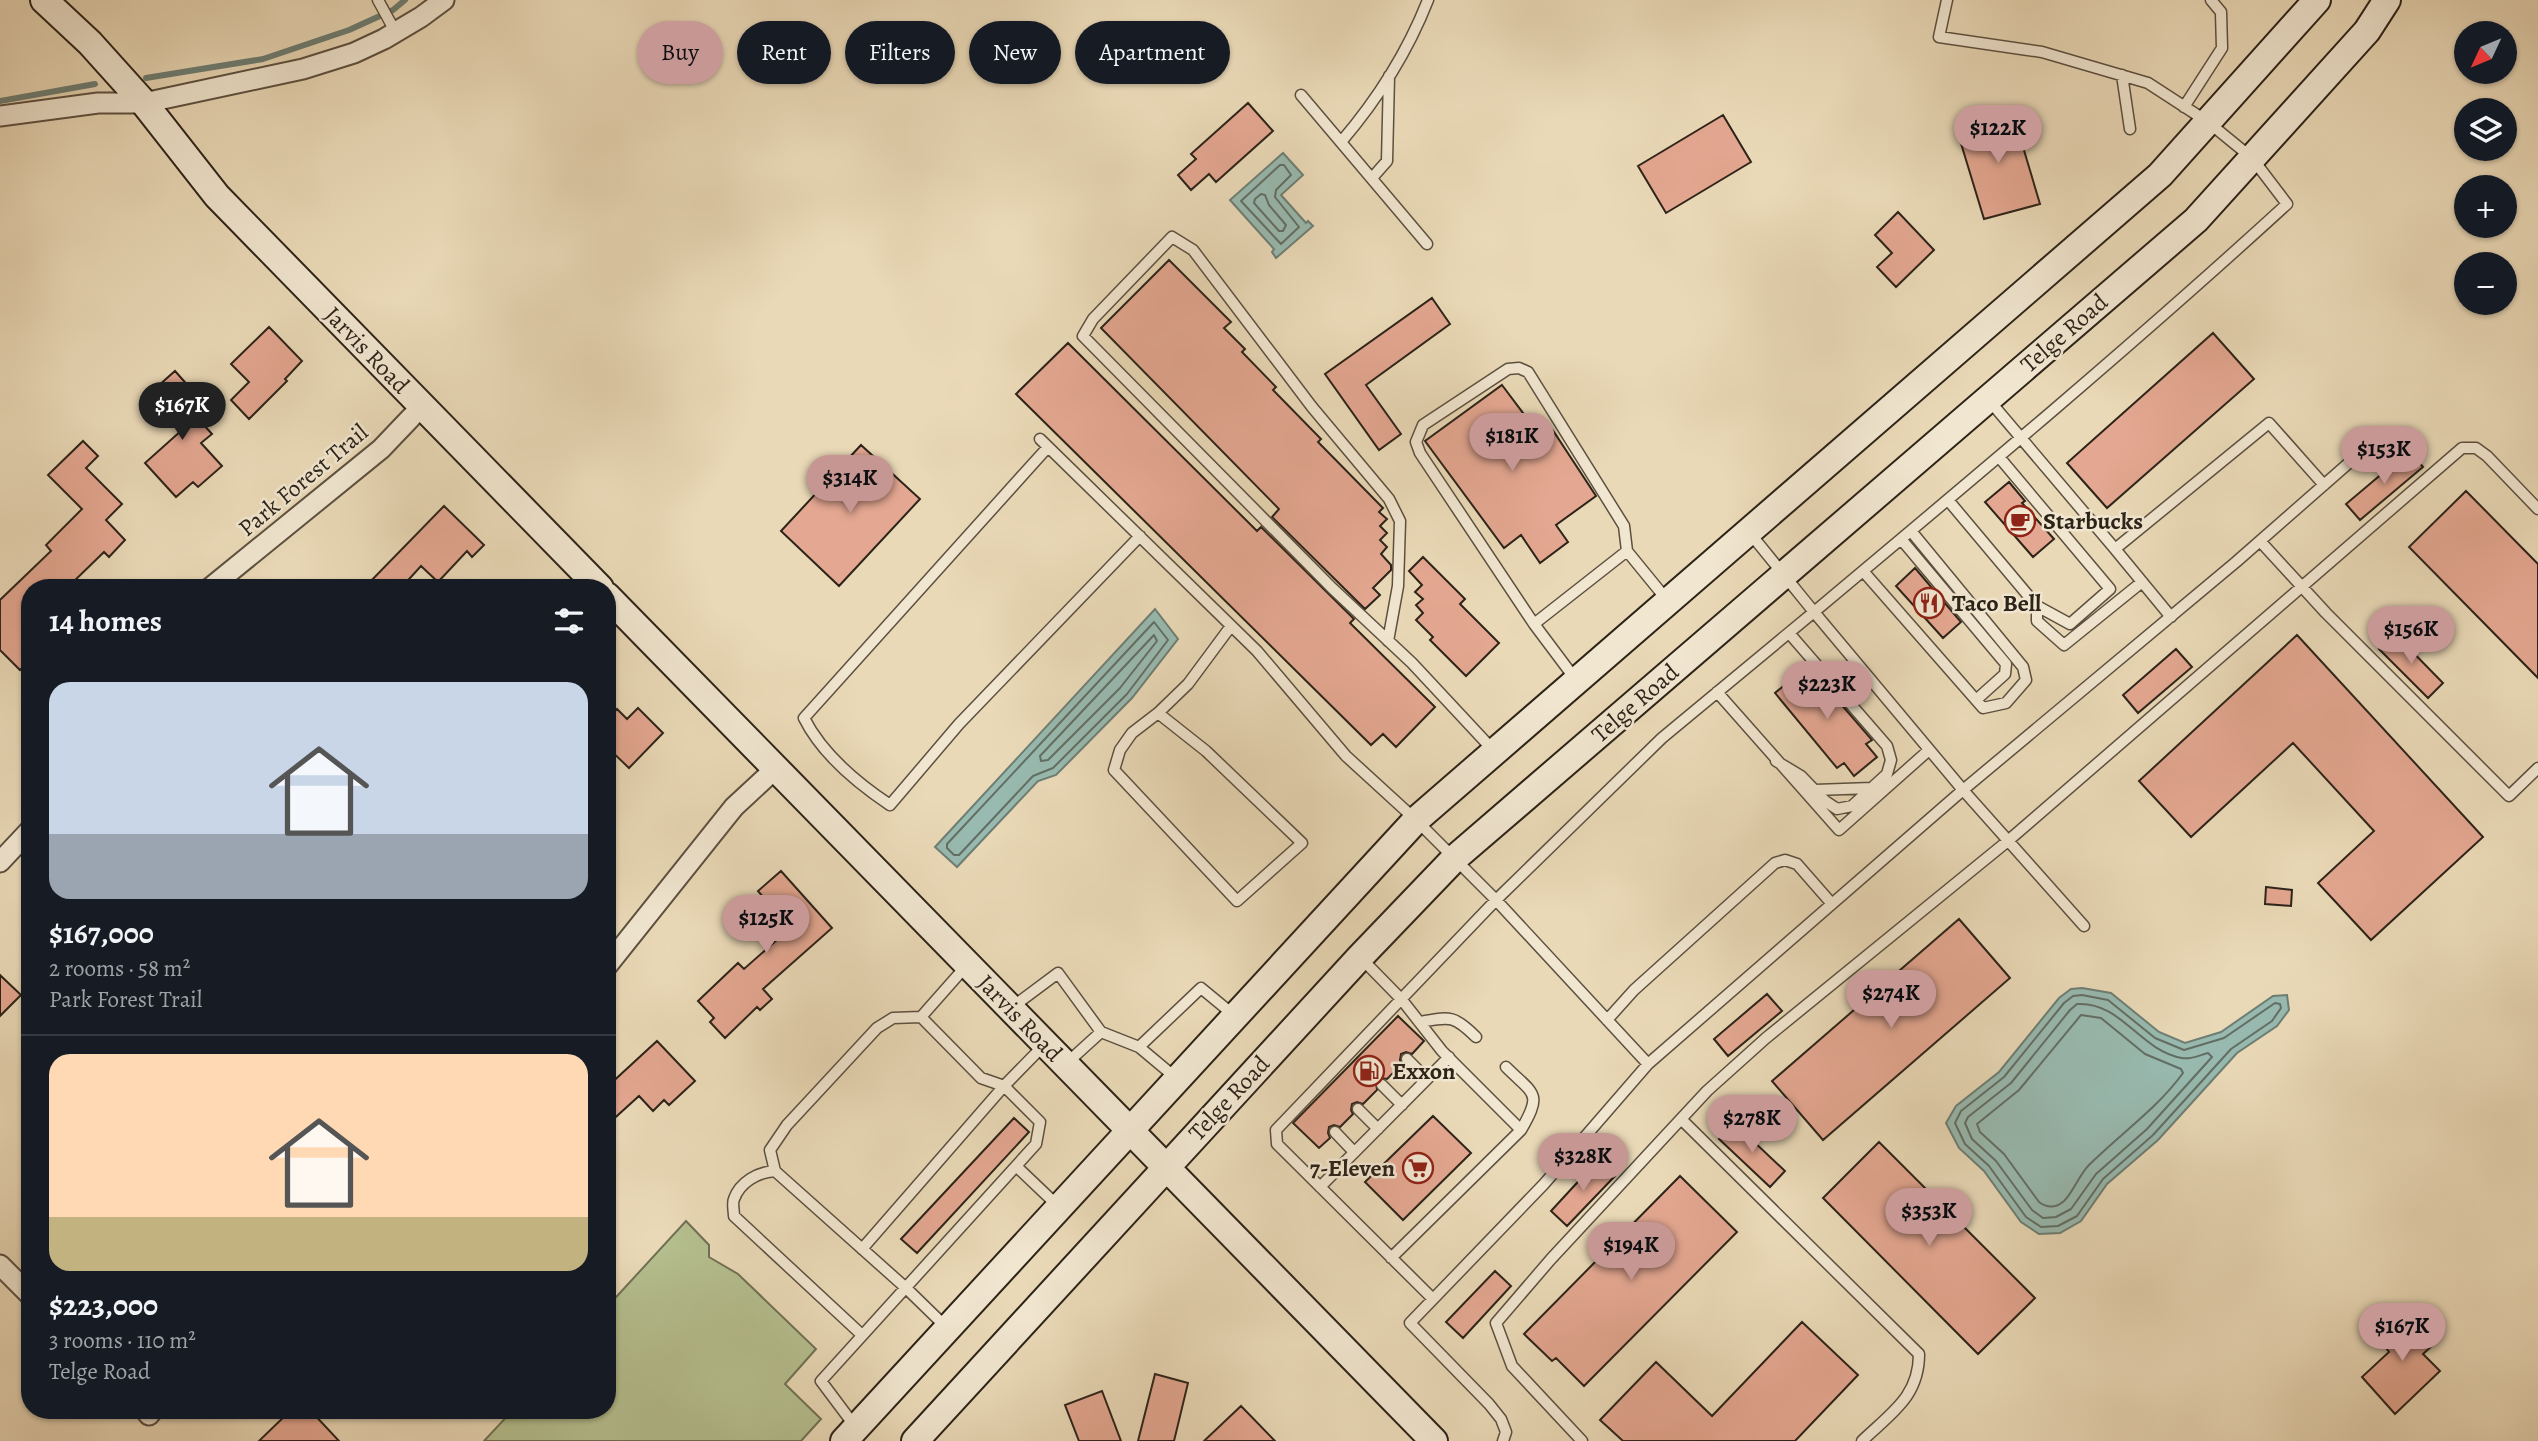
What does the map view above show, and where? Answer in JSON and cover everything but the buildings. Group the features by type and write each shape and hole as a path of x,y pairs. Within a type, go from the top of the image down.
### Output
{"main road":[{"name":"Jarvis Road","path":"44,0 90,43 144,103 217,196 591,579"},
{"name":"Telge Road","path":"858,1437 948,1329 1416,820 2161,175 2317,0"},
{"name":"Telge Road","path":"915,1441 1360,957 1455,858 2196,220 2367,31 2387,0"},
{"name":"Jarvis Road","path":"616,605 1434,1441"}],"street":[{"path":"0,116 98,103 144,103 303,69 354,53 396,33 439,2"},
{"name":"Park Forest Trail","path":"221,579 381,450 422,406"},
{"path":"616,955 734,807 775,768"},
{"path":"0,862 21,840"},
{"path":"0,1265 21,1286"}],"lane":[{"path":"378,0 396,33"},
{"path":"1341,142 1362,118 1415,33 1428,0"},
{"path":"1433,1298 1277,1144 1276,1130 1378,1030 1402,1000 1496,900 1662,737 1999,457 2196,288 2287,204 2252,158 2208,122 2148,83 2042,52 1939,37 1947,0"},
{"path":"2184,107 2222,48 2221,12 2211,0"},
{"path":"1372,178 1387,161 1389,74"},
{"path":"2122,75 2130,129"},
{"path":"1301,95 1427,244"},
{"path":"1388,641 1398,586 1401,521 1389,499 1296,386 1193,250 1172,237 1093,319 1083,336 1332,588 1428,680 1494,751"},
{"path":"1576,680 1534,624 1420,453 1416,442 1423,425 1508,369 1519,368 1528,372 1625,526 1627,551 1667,601"},
{"path":"1988,398 2171,617"},
{"path":"2115,549 2269,423 2324,485"},
{"path":"1503,1441 1506,1432 1501,1419 1409,1323 1544,1184 1647,1064 1963,790 2171,617 2383,433"},
{"path":"1040,439 1257,651 1346,756 1455,858 1647,1064"},
{"path":"1048,447 804,718 822,744 859,784 890,805 959,724 1140,536"},
{"path":"1583,1441 1512,1366 1496,1323 1551,1259 1707,1091 1766,1038 2008,840 2462,449 2476,448 2487,456 2538,509"},
{"path":"1948,500 2038,606 2070,624 2110,589 1999,457"},
{"path":"1748,531 1963,790 2084,926"},
{"path":"1911,531 2024,667 2026,680 2006,703 1980,704"},
{"path":"1901,539 2006,664 2005,674 1980,704"},
{"path":"2260,541 2509,796 2538,768"},
{"path":"1534,624 1627,551"},
{"path":"1863,571 1980,704"},
{"path":"2038,606 2037,621 2064,645 2142,582"},
{"path":"1158,713 1206,751 1302,844 1237,901 1114,771 1120,750 1132,733 1188,684 1231,626"},
{"path":"1776,761 1801,776 1825,801 1837,809 1852,806 1872,788 1887,774 1891,760 1887,746 1789,633"},
{"path":"1717,692 1839,830 1929,750"},
{"path":"1815,790 1872,788"},
{"path":"1607,1020 1634,990 1775,863 1785,860 1797,864 1832,904"},
{"path":"1360,957 1402,1000 1449,1057 1521,1130"},
{"path":"948,1329 775,1171 771,1150 778,1138 877,1028 893,1018 921,1017 968,965"},
{"path":"1011,1009 1058,973 1101,1032 1139,1047 1177,1079"},
{"path":"1139,1047 1201,988 1235,1016"},
{"path":"858,1437 821,1381 1036,1144 1040,1122 1004,1086 981,1077 921,1017"},
{"path":"1419,1022 1449,1017 1464,1025 1476,1037"},
{"path":"1066,1065 1101,1032"},
{"path":"862,1249 1004,1086 1045,1044"},
{"path":"1320,1187 1449,1057"},
{"path":"1407,1059 1427,1079"},
{"path":"1391,1258 1521,1130 1535,1106 1533,1095 1506,1067"},
{"path":"1382,1085 1402,1105"},
{"path":"1358,1109 1378,1129"},
{"path":"1681,1119 1919,1354 1919,1374 1907,1398 1862,1441"},
{"path":"1335,1132 1354,1152"},
{"path":"1016,1166 1059,1208"},
{"path":"775,1171 747,1180 733,1199 734,1216 862,1335"}],"green space":[{"path":"686,1221 709,1245 709,1257 738,1274 816,1349 785,1384 821,1419 801,1441 484,1441 505,1419 616,1419 616,1297"}],"water":[{"path":"1283,153 1303,175 1281,195 1306,223 1308,221 1313,226 1276,258 1272,252 1274,249 1230,200"},
{"path":"1155,609 1178,639 1132,698 1056,775 1038,781 957,867 935,847"},
{"path":"2071,989 2111,993 2159,1032 2185,1043 2221,1032 2273,996 2287,995 2289,1010 2277,1026 2237,1053 2158,1140 2107,1184 2081,1221 2060,1233 2039,1234 2021,1222 1984,1171 1959,1148 1946,1123 1956,1106 1999,1072 2059,998"}],"waterway":[{"path":"146,78 263,59 349,30 393,10 405,0"},
{"path":"0,101 95,84"}],"place":[{"name":"Starbucks","path":"2020,521"},
{"name":"Taco Bell","path":"1929,603"},
{"name":"Exxon","path":"1369,1071"},
{"name":"7-Eleven","path":"1418,1168"}]}
